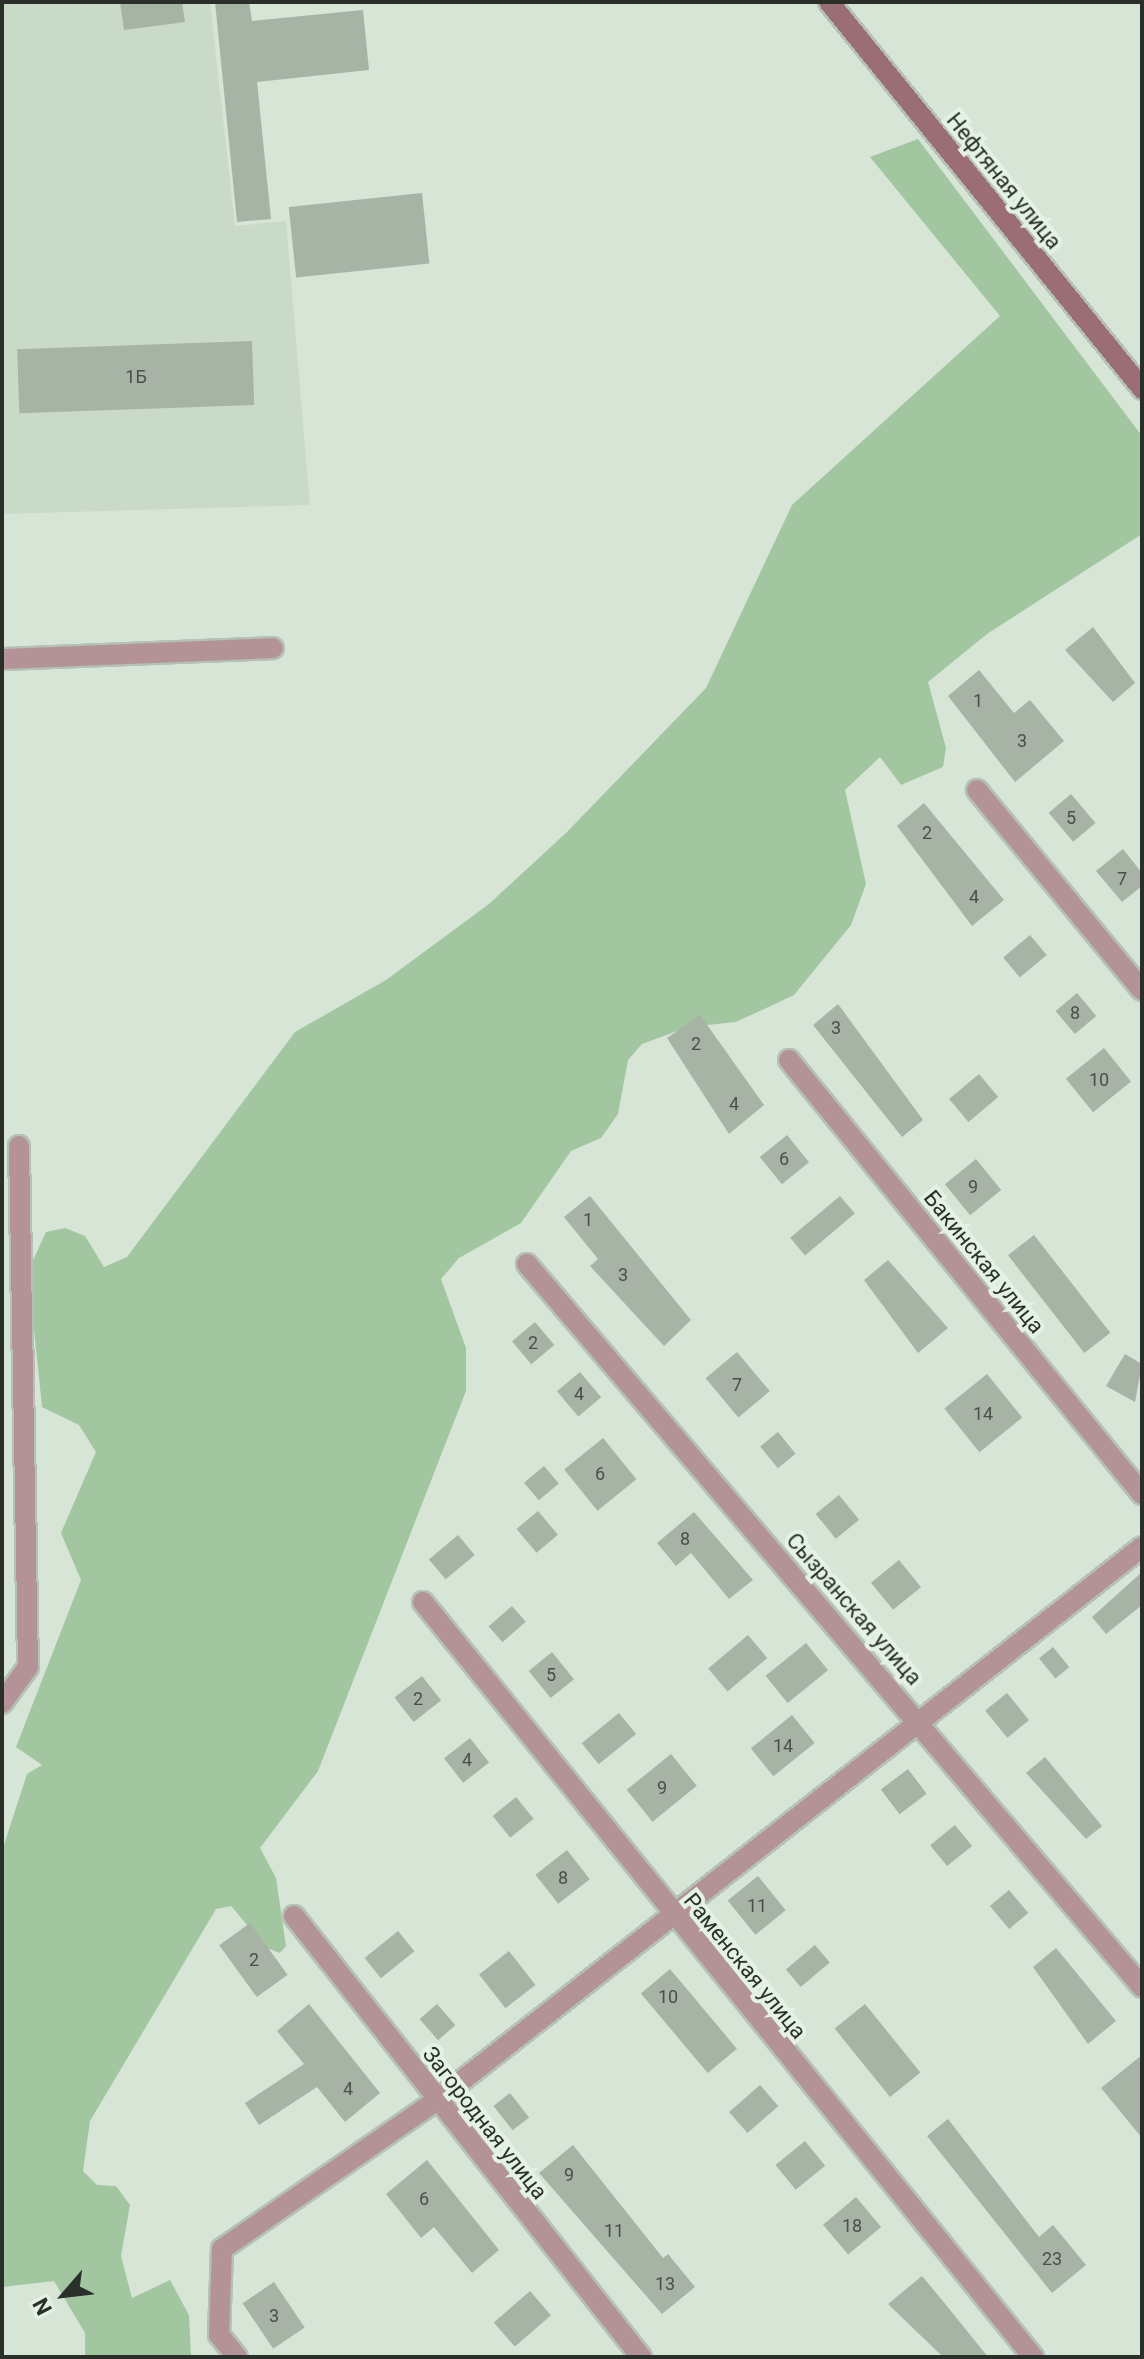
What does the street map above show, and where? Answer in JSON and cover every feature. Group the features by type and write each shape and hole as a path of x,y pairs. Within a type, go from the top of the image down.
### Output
{"street":[{"name":"Нефтяная улица","path":"829,2 1142,389"},
{"path":"2,659 273,648"},
{"path":"977,790 1142,990"},
{"name":"Бакинская улица","path":"789,1060 1142,1494"},
{"path":"2,1703 28,1667 19,1146"},
{"name":"Сызранская улица","path":"527,1264 1142,1987"},
{"path":"237,2357 219,2335 222,2249 436,2101 922,1726 1142,1547"},
{"name":"Раменская улица","path":"423,1602 675,1918 1033,2357"},
{"name":"Загородная улица","path":"294,1916 436,2101 641,2357"}],"shaded area":[{"path":"2,2 210,2 235,226 286,221 310,505 2,514"}],"green space":[{"path":"918,139 1142,436 1142,534 987,634 928,682 946,748 943,767 901,785 880,757 845,790 866,884 851,925 794,995 736,1022 688,1027 642,1044 628,1060 618,1114 601,1138 571,1151 521,1223 459,1258 441,1279 466,1348 466,1391 318,1771 260,1848 276,1878 286,1946 280,1953 267,1948 231,1906 216,1909 90,2121 83,2171 97,2185 116,2186 130,2205 121,2256 132,2298 170,2280 189,2315 191,2357 85,2357 85,2333 54,2281 2,2287 2,1851 27,1774 42,1765 16,1747 81,1580 61,1533 96,1452 79,1425 42,1407 28,1271 46,1232 65,1228 85,1236 104,1267 127,1257 295,1032 386,980 489,904 567,832 706,688 792,505 1000,316 870,157"}],"building":[{"path":"120,2 182,2 185,22 124,30"},
{"path":"215,2 249,2 252,21 363,10 369,70 257,82 271,219 237,222"},
{"path":"422,193 429,264 296,278 289,207"},
{"path":"252,341 254,405 19,413 17,349"},
{"path":"1093,627 1135,683 1113,702 1065,650"},
{"path":"979,670 1014,713 1030,700 1064,741 1015,782 948,696"},
{"path":"1071,794 1095,823 1073,842 1049,813"},
{"path":"924,803 1004,900 972,926 897,826"},
{"path":"1123,849 1142,873 1142,886 1122,902 1096,871"},
{"path":"1030,935 1047,955 1020,977 1003,957"},
{"path":"1077,993 1096,1016 1075,1034 1056,1011"},
{"path":"838,1004 923,1120 902,1137 813,1025"},
{"path":"700,1015 764,1105 729,1134 667,1038"},
{"path":"1104,1048 1131,1081 1093,1112 1066,1079"},
{"path":"979,1074 998,1097 968,1122 949,1099"},
{"path":"787,1135 809,1162 782,1184 760,1157"},
{"path":"976,1159 1001,1190 970,1215 945,1184"},
{"path":"590,1196 691,1320 664,1346 590,1266 598,1259 564,1217"},
{"path":"840,1196 855,1214 805,1255 790,1238"},
{"path":"1034,1235 1110,1333 1084,1353 1008,1255"},
{"path":"888,1260 948,1328 918,1353 864,1280"},
{"path":"535,1322 554,1345 531,1364 512,1341"},
{"path":"737,1352 770,1391 738,1417 706,1378"},
{"path":"1125,1354 1142,1364 1135,1402 1106,1386"},
{"path":"580,1372 601,1397 578,1417 557,1391"},
{"path":"987,1374 1022,1418 979,1452 944,1409"},
{"path":"778,1432 796,1454 778,1468 760,1446"},
{"path":"603,1438 636,1479 597,1511 564,1469"},
{"path":"544,1466 559,1484 539,1500 524,1483"},
{"path":"839,1495 859,1520 836,1539 816,1514"},
{"path":"538,1511 558,1535 536,1553 517,1529"},
{"path":"694,1512 753,1580 729,1599 691,1553 676,1566 657,1543"},
{"path":"458,1535 475,1555 446,1579 429,1559"},
{"path":"899,1560 921,1587 893,1610 871,1583"},
{"path":"1142,1572 1142,1605 1106,1634 1092,1617"},
{"path":"512,1606 526,1622 502,1642 489,1626"},
{"path":"748,1635 767,1658 727,1691 708,1668"},
{"path":"806,1643 828,1670 788,1703 766,1676"},
{"path":"1053,1647 1069,1667 1055,1679 1039,1658"},
{"path":"552,1652 574,1679 551,1698 529,1671"},
{"path":"422,1676 441,1700 414,1722 394,1698"},
{"path":"1007,1693 1029,1720 1007,1738 985,1711"},
{"path":"619,1713 636,1734 599,1764 582,1743"},
{"path":"792,1715 815,1743 773,1776 751,1748"},
{"path":"470,1738 489,1762 463,1783 444,1758"},
{"path":"671,1754 697,1786 653,1822 627,1790"},
{"path":"1045,1757 1102,1826 1086,1839 1026,1773"},
{"path":"908,1769 927,1794 900,1814 881,1789"},
{"path":"516,1797 534,1819 510,1838 493,1816"},
{"path":"955,1825 972,1846 947,1866 930,1845"},
{"path":"567,1850 590,1879 558,1904 535,1875"},
{"path":"758,1876 786,1910 755,1935 728,1901"},
{"path":"1009,1890 1028,1913 1009,1929 990,1906"},
{"path":"250,1923 288,1975 257,1997 219,1945"},
{"path":"398,1931 414,1951 381,1978 365,1958"},
{"path":"815,1945 830,1963 801,1987 786,1969"},
{"path":"1056,1948 1116,2021 1088,2044 1033,1967"},
{"path":"509,1951 535,1985 506,2008 479,1974"},
{"path":"670,1969 737,2049 708,2073 641,1993"},
{"path":"309,2004 380,2093 345,2122 317,2087 259,2125 245,2103 304,2064 277,2031"},
{"path":"437,2004 455,2025 438,2040 420,2019"},
{"path":"865,2004 920,2072 890,2097 835,2029"},
{"path":"1142,2055 1142,2138 1101,2088"},
{"path":"760,2085 778,2106 747,2133 729,2112"},
{"path":"510,2093 529,2117 513,2130 493,2106"},
{"path":"948,2119 1039,2237 1053,2225 1086,2265 1052,2293 927,2136"},
{"path":"805,2141 825,2166 796,2190 775,2165"},
{"path":"573,2145 663,2258 668,2254 695,2287 662,2314 539,2173"},
{"path":"427,2160 499,2250 472,2273 434,2227 421,2238 386,2194"},
{"path":"856,2197 881,2227 848,2255 823,2225"},
{"path":"922,2276 988,2357 943,2357 888,2304"},
{"path":"274,2282 305,2328 273,2349 242,2303"},
{"path":"530,2291 551,2315 515,2347 494,2322"}]}
